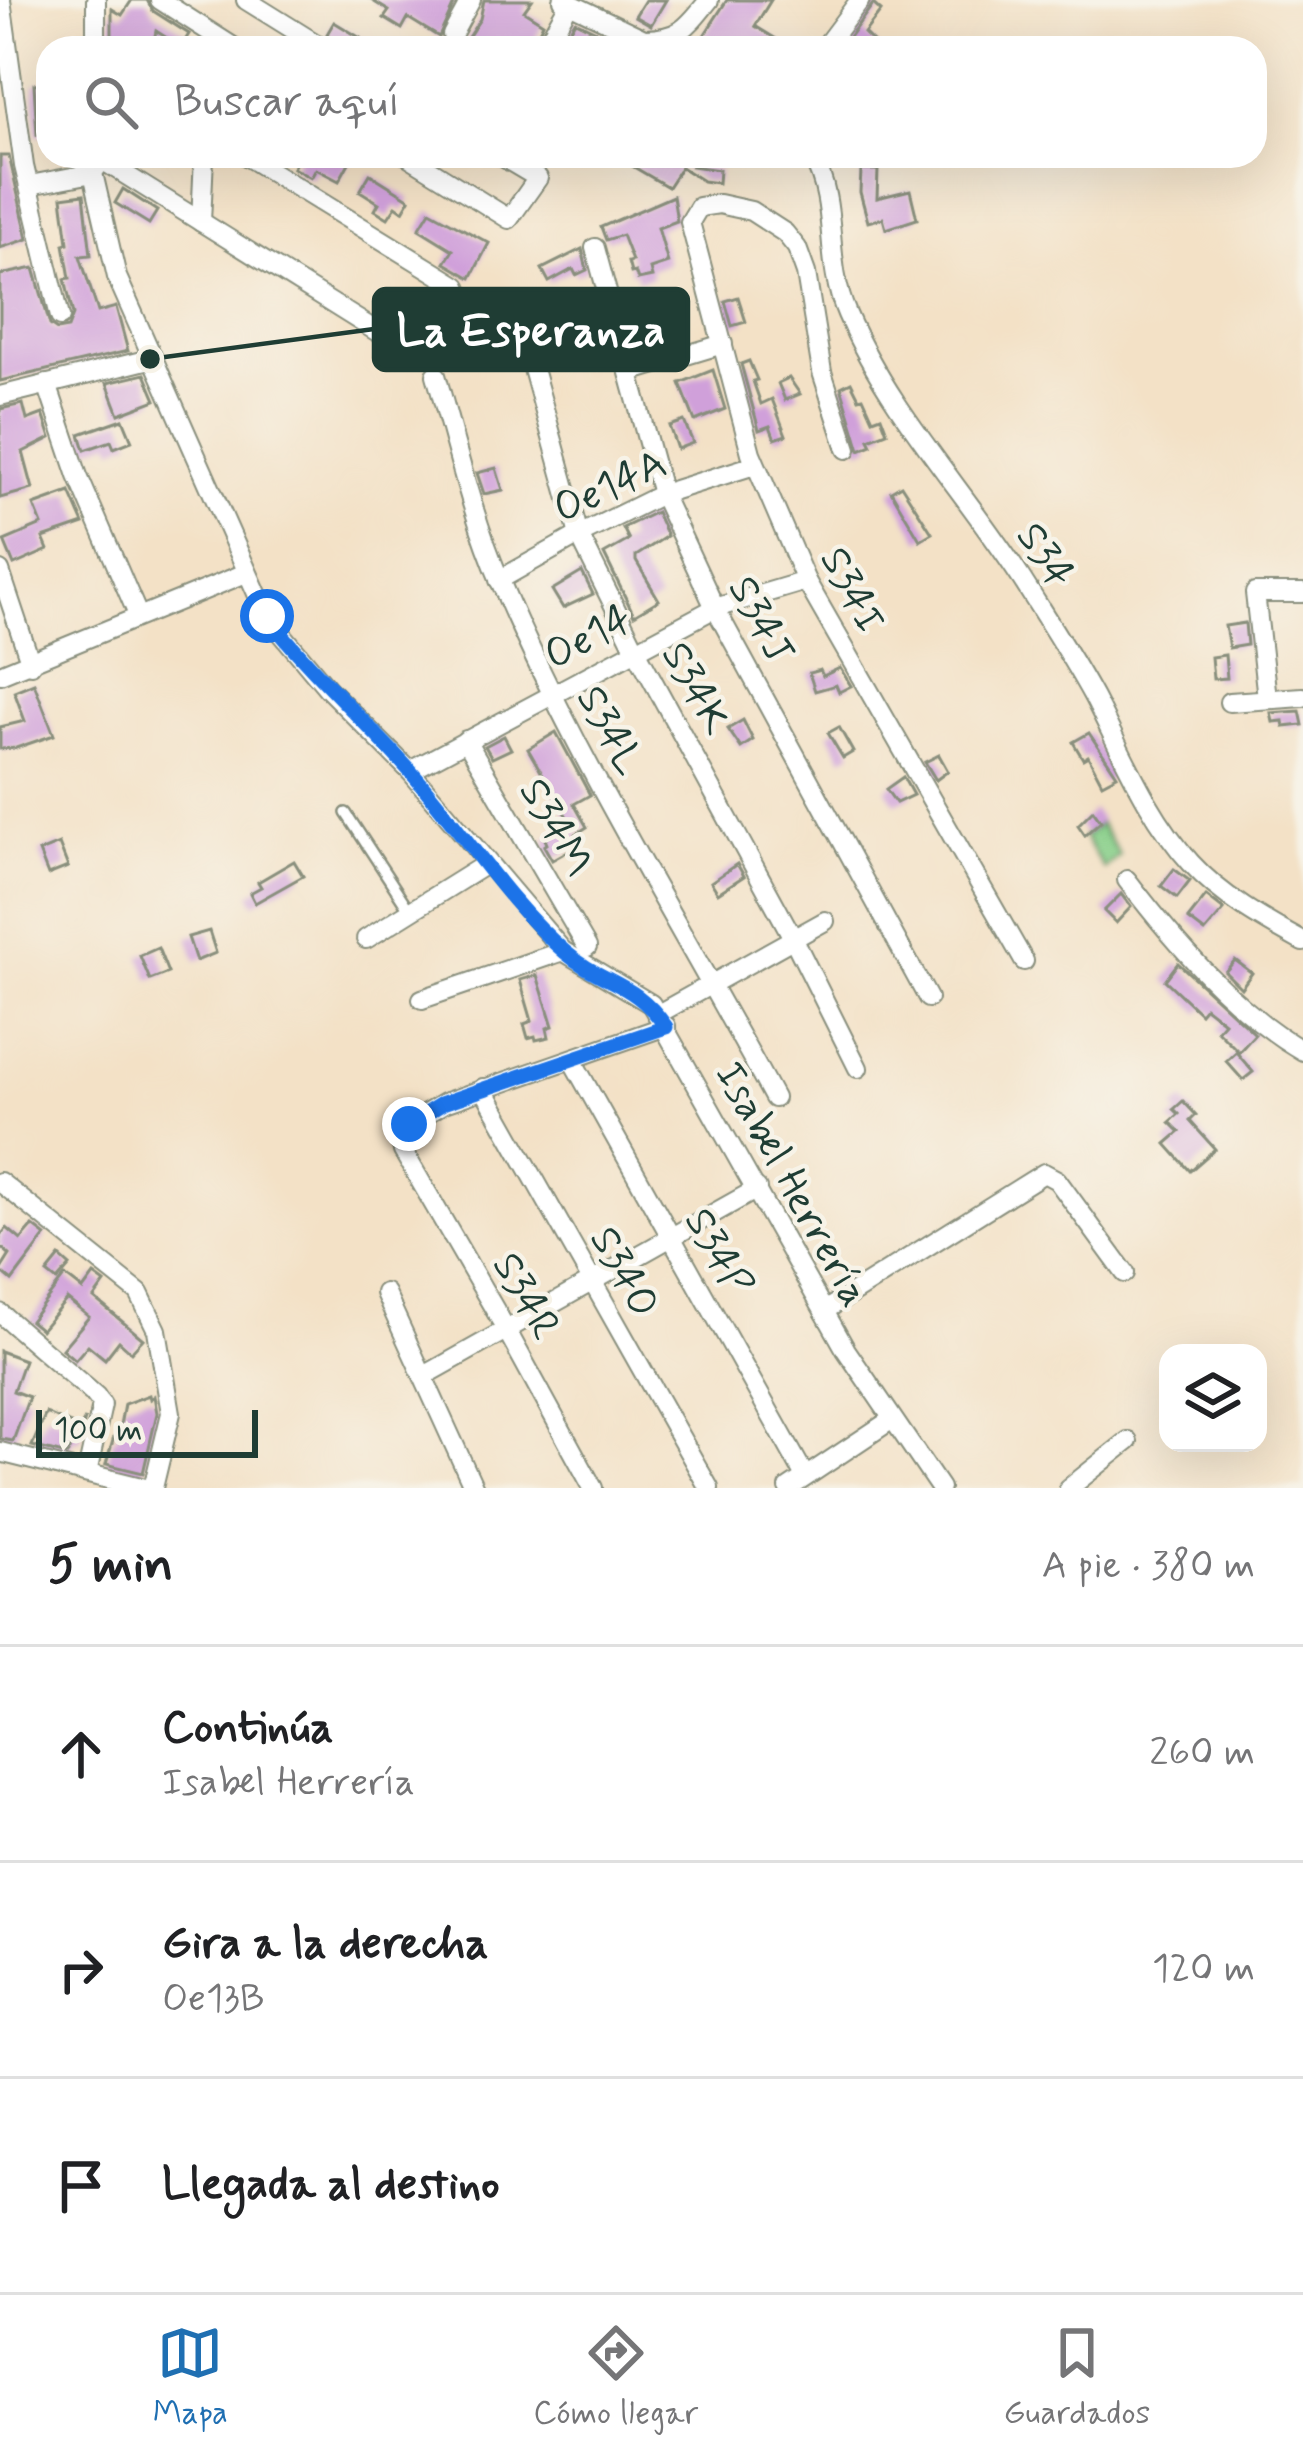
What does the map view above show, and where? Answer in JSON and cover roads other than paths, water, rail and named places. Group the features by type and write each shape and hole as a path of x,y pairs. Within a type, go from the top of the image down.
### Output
{"street":[{"path":"1,0 30,185 60,317"},
{"path":"96,0 96,36"},
{"path":"160,0 217,36"},
{"path":"246,0 304,36"},
{"path":"452,35 471,0"},
{"path":"673,36 709,0"},
{"path":"833,36 860,0"},
{"path":"550,36 566,2 632,36"},
{"path":"30,185 83,168"},
{"name":"Isabel Herrería","path":"99,168 117,277 267,616 294,651 410,771 563,951 627,986 662,1020 824,1311 891,1420 940,1488"},
{"path":"107,168 392,337 426,340 454,322 462,300 457,286 265,168"},
{"path":"202,222 204,168"},
{"path":"427,168 509,219 538,178 521,168"},
{"name":"S34","path":"817,168 830,196 830,253 840,296 892,395 1026,585 1134,777 1192,864 1234,901 1303,941"},
{"name":"S34I","path":"847,449 822,372 806,273 797,248 785,233 742,207 705,205 695,211 690,222 755,465 806,581 1024,961"},
{"name":"S34J","path":"595,248 662,494 715,608 928,998"},
{"name":"S34K","path":"520,322 578,535 794,938 858,1068"},
{"path":"630,371 723,344"},
{"path":"0,396 150,359"},
{"name":"S34L","path":"436,375 473,511 551,695 774,1098"},
{"path":"47,384 78,476 137,614"},
{"name":"Oe14A","path":"499,580 662,494 755,465"},
{"path":"0,571 32,664"},
{"path":"0,674 246,573"},
{"name":"Oe14","path":"410,771 715,608 806,581"},
{"path":"1268,698 1256,593 1303,592"},
{"path":"1229,702 1303,697"},
{"name":"S34M","path":"466,740 586,947"},
{"path":"366,938 486,864"},
{"path":"1127,880 1172,938 1270,1032 1303,1051"},
{"path":"482,1088 572,1060 662,1020 712,984 825,921"},
{"path":"422,999 563,951"},
{"name":"S34P","path":"572,1060 671,1237 797,1482"},
{"name":"S34R","path":"482,1088 443,1103 409,1124 400,1139 403,1151 592,1488"},
{"name":"S34O","path":"482,1088 709,1488"},
{"path":"824,1311 1044,1173 1057,1180 1125,1273"},
{"path":"0,1182 139,1293 152,1315 171,1413 149,1488 0,1452"},
{"path":"424,1376 758,1189"},
{"path":"385,1293 474,1488"},
{"path":"0,1313 102,1405 87,1473"},
{"path":"797,1482 891,1420"},
{"path":"1069,1488 1128,1441"}],"lane":[{"path":"346,814 410,911"}],"place":[{"name":"La Esperanza","path":"150,359"}]}
